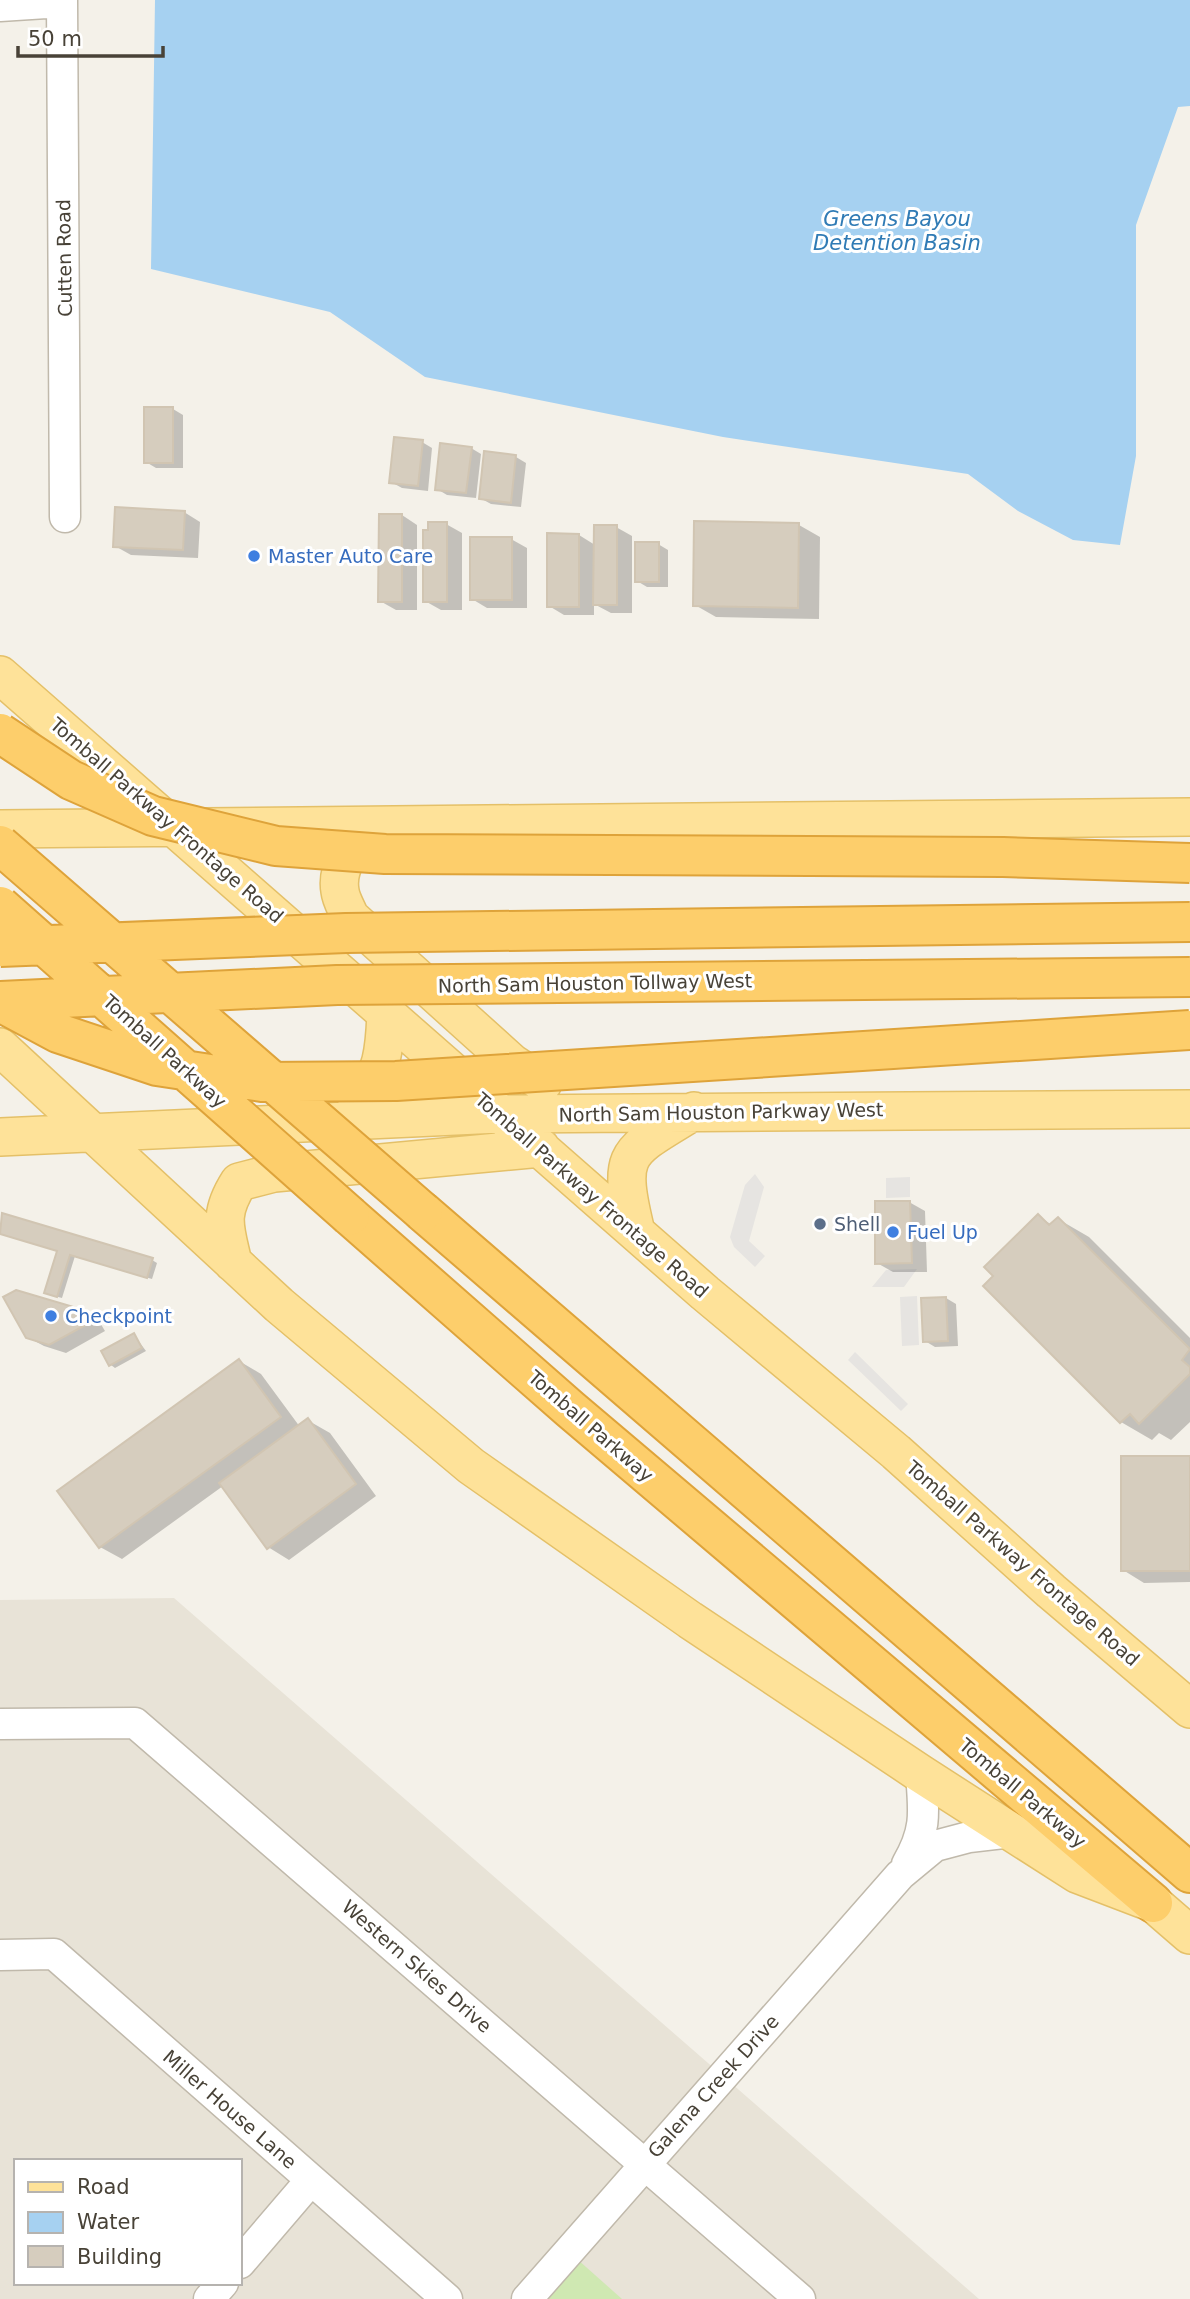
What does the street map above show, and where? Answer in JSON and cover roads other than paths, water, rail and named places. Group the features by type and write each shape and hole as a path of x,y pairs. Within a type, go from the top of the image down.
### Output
{"highway":[{"path":"0,733 71,780 152,816 276,846 385,854 989,856 1190,863"},
{"path":"0,845 1190,1872"},
{"name":"Tomball Parkway","path":"0,905 570,1409 1153,1903"},
{"path":"0,947 346,933 1190,922"},
{"name":"North Sam Houston Tollway West","path":"0,1001 337,985 1190,977"},
{"path":"0,1001 58,1033 157,1066 262,1082 396,1081 1190,1030"}],"main road":[{"name":"Tomball Parkway Frontage Road","path":"0,675 386,1011 499,1114 896,1451 1051,1591 1190,1709"},
{"path":"0,708 8,734 0,755"},
{"path":"0,829 174,825 1190,817"},
{"path":"392,823 363,836 346,857 340,890 350,917 512,1063 553,1090 609,1112"},
{"path":"331,1122 370,1091 385,1044 386,1011"},
{"path":"0,1047 279,1306 471,1466 690,1620 1077,1874 1153,1903"},
{"name":"North Sam Houston Parkway West","path":"0,1137 499,1114 1190,1109"},
{"path":"636,1232 625,1185 626,1167 632,1154 651,1138 694,1111"},
{"path":"233,1263 225,1224 226,1202 239,1182 274,1173 541,1148"},
{"name":"Tomball Parkway","path":"1153,1903 1190,1936"}],"street":[{"path":"0,6 62,1"},
{"name":"Cutten Road","path":"62,1 65,517"},
{"name":"Western Skies Drive","path":"0,1724 135,1723 800,2299"},
{"name":"Galena Creek Drive","path":"900,1875 920,1841 925,1817 921,1774"},
{"name":"Galena Creek Drive","path":"527,2299 900,1875 935,1846 969,1837 1012,1832"},
{"name":"Miller House Lane","path":"0,1955 54,1954 447,2299"},
{"path":"242,2261 311,2180"},
{"path":"209,2299 221,2285"}],"water":[{"name":"Greens Bayou Detention Basin","path":"155,0 1190,0 1190,106 1178,107 1136,225 1136,456 1120,545 1073,540 1018,511 968,474 723,437 425,377 330,312 151,269"}],"place":[{"name":"Master Auto Care","path":"254,556"},
{"name":"Shell","path":"820,1224"},
{"name":"Fuel Up","path":"893,1232"},
{"name":"Checkpoint","path":"51,1316"}]}
